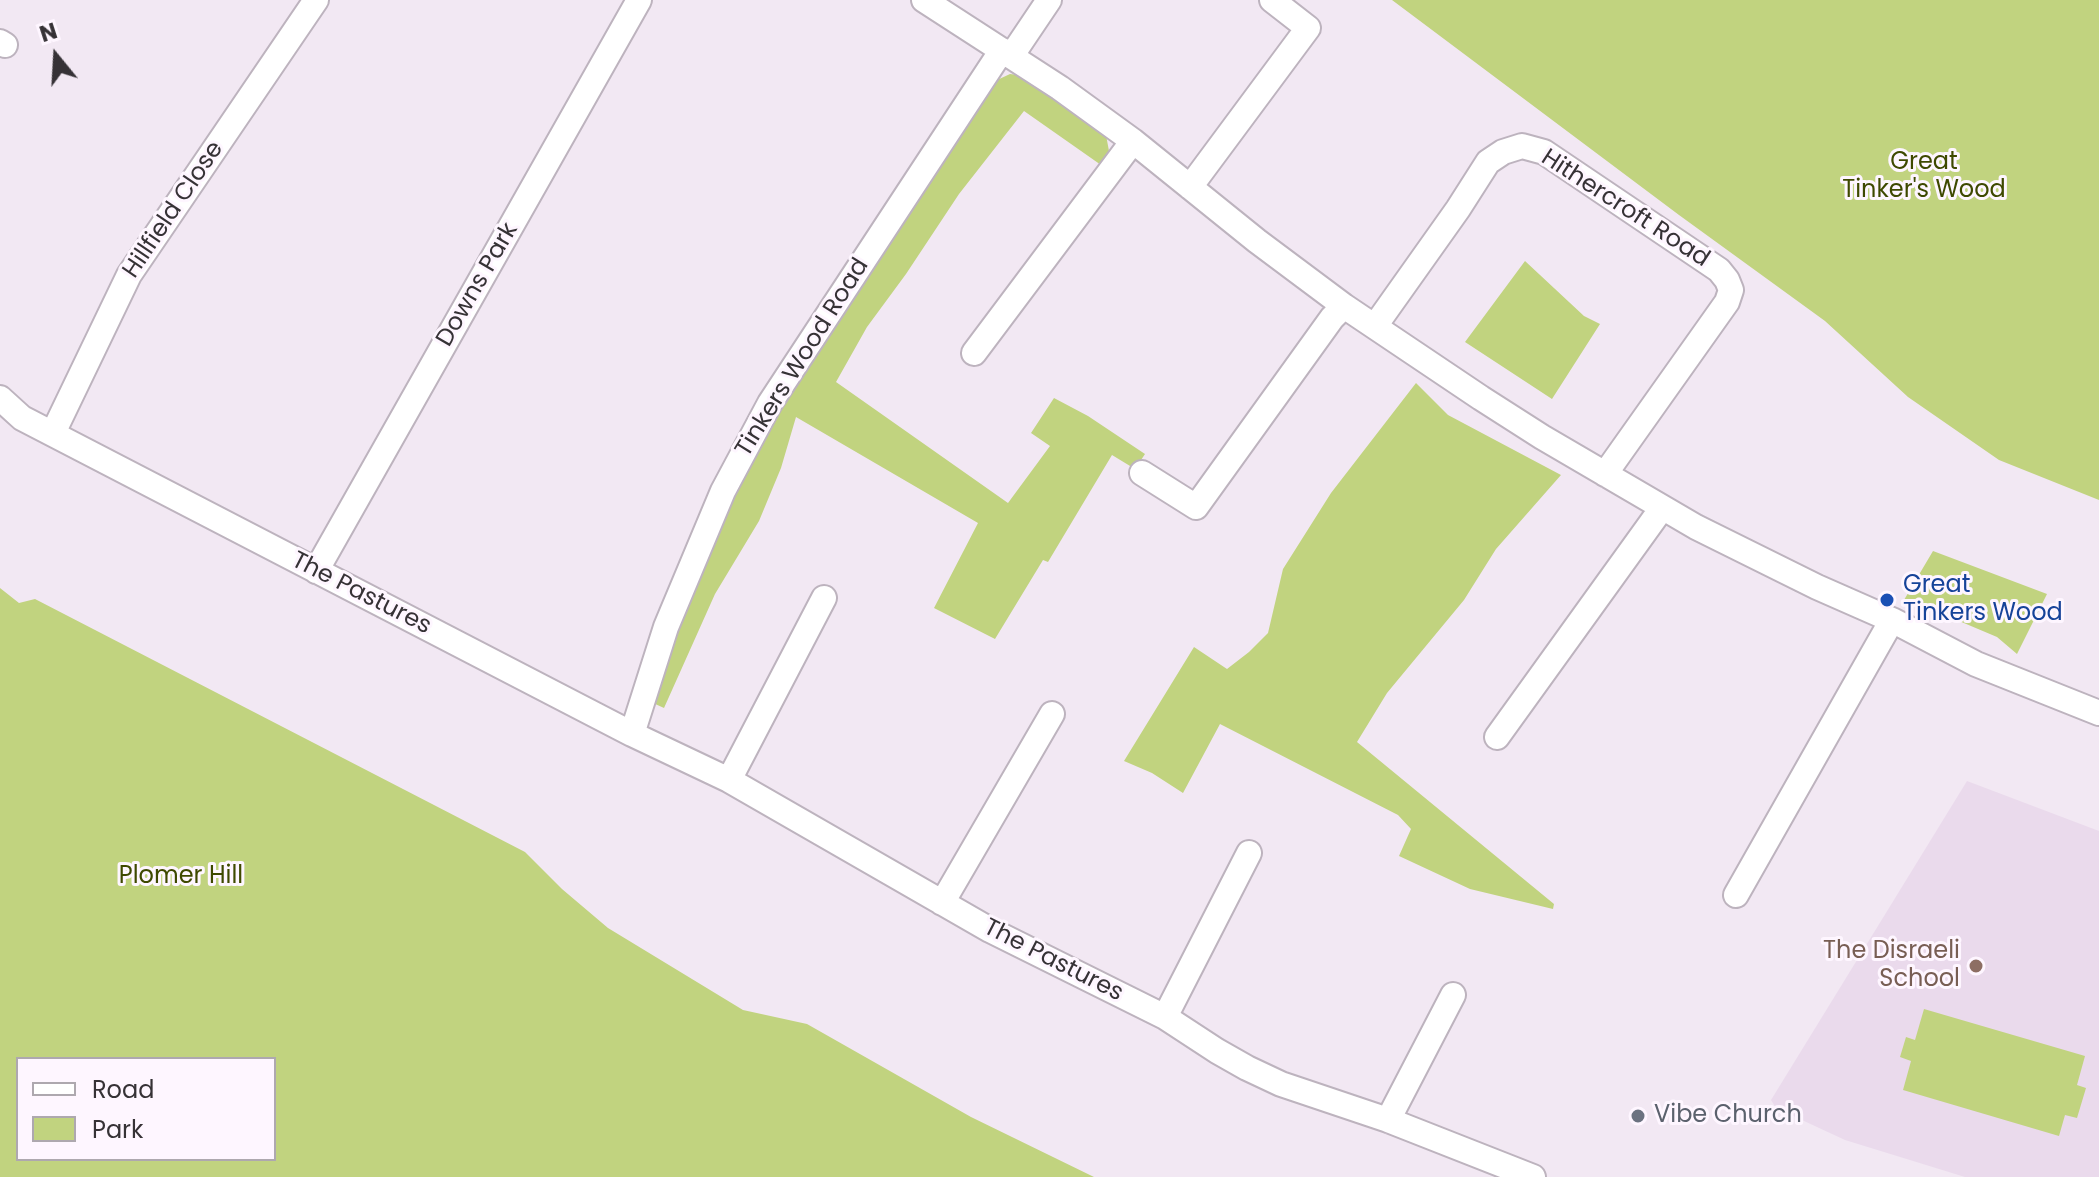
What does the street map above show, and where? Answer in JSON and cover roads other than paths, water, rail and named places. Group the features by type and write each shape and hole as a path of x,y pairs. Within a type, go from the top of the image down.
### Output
{"street":[{"name":"Hillfield Close","path":"53,433 129,275 316,0"},
{"name":"Downs Park","path":"316,571 639,0"},
{"path":"924,0 1060,88 1133,141 1344,306 1481,398 1605,474 1696,527 1892,620 1976,664 2099,713"},
{"path":"1007,53 1049,0"},
{"path":"1190,187 1308,28 1272,0"},
{"name":"Tinkers Wood Road","path":"632,734 672,613 723,491 770,403 1007,53"},
{"path":"974,353 1133,141"},
{"name":"Hithercroft Road","path":"1375,326 1488,162 1503,152 1522,146 1544,152 1719,270 1731,290 1727,302 1605,474"},
{"path":"1142,473 1196,507 1332,318 1344,306"},
{"name":"The Pastures","path":"0,398 22,418 632,734 729,780 990,930 1165,1017 1217,1051 1281,1084 1388,1120 1533,1177"},
{"path":"1497,737 1662,508"},
{"path":"729,780 824,598"},
{"path":"1736,895 1892,620"},
{"path":"942,903 1052,714"},
{"path":"1165,1017 1249,853"},
{"path":"1388,1120 1453,995"}],"place":[{"name":"Great Tinkers Wood","path":"1887,600"},
{"name":"The Disraeli School","path":"1976,966"},
{"name":"Vibe Church","path":"1638,1116"}],"park label":[{"name":"Great Tinker's Wood","path":"1924,177"},
{"name":"Plomer Hill","path":"181,877"}]}
